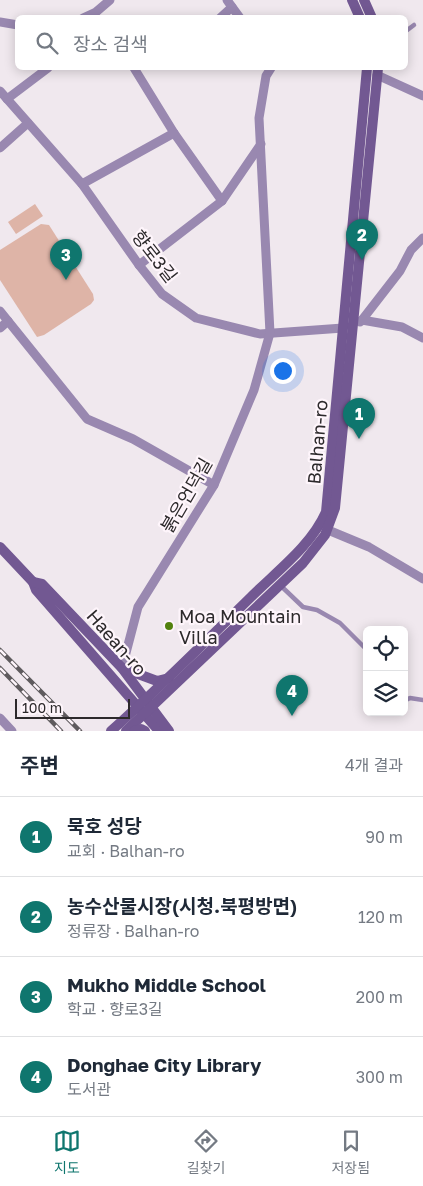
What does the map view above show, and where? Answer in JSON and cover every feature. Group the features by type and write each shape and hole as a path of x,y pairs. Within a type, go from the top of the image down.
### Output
{"street":[{"path":"98,15 110,0"},
{"path":"352,0 359,15"},
{"path":"364,0 371,15"},
{"path":"222,15 229,4 238,15"},
{"path":"0,22 15,24"},
{"path":"7,99 45,70"},
{"path":"137,70 174,133 222,201"},
{"name":"붉은언덕길","path":"122,668 138,607 214,485 254,390 270,333 259,118 266,76 270,70"},
{"path":"372,70 423,96"},
{"name":"Balhan-ro","path":"111,731 144,707 303,563 324,528 329,502 348,328 372,70"},
{"name":"향로3길","path":"0,91 82,184 139,266 162,294 196,318 260,334 348,328"},
{"path":"0,148 28,123"},
{"path":"82,184 174,133"},
{"path":"139,266 222,201 261,144"},
{"path":"348,328 362,320 400,270 411,250 423,238"},
{"path":"0,311 87,419 133,439 214,485"},
{"path":"362,320 402,327 423,338"},
{"path":"0,328 8,321"},
{"path":"324,528 369,547 423,579"},
{"name":"Balhan-ro","path":"126,731 170,677 299,550 324,528"},
{"name":"Haean-ro","path":"0,547 33,582 36,590 144,707 169,731"},
{"name":"Haean-ro","path":"33,582 42,584 122,668 159,731"},
{"path":"122,668 157,681 170,677"},
{"path":"0,718 12,731"},
{"path":"134,731 146,731"}],"lane":[{"path":"408,30 414,25"},
{"path":"280,584 302,607 317,610 340,624 363,646"},
{"path":"408,699 423,700"}],"shaded area":[{"path":"35,204 43,216 16,234 8,222"},
{"path":"41,224 49,225 93,294 94,300 91,304 44,335 37,337 0,280 0,250"}],"railway":[{"path":"0,650 80,731"},
{"path":"0,668 61,731"}],"place":[{"name":"농수산물시장(시청.북평방면)","path":"362,260"},
{"name":"Mukho Middle School","path":"66,280"},
{"name":"묵호 성당","path":"359,439"},
{"name":"Moa Mountain Villa","path":"169,626"},
{"name":"Donghae City Library","path":"292,716"}]}
